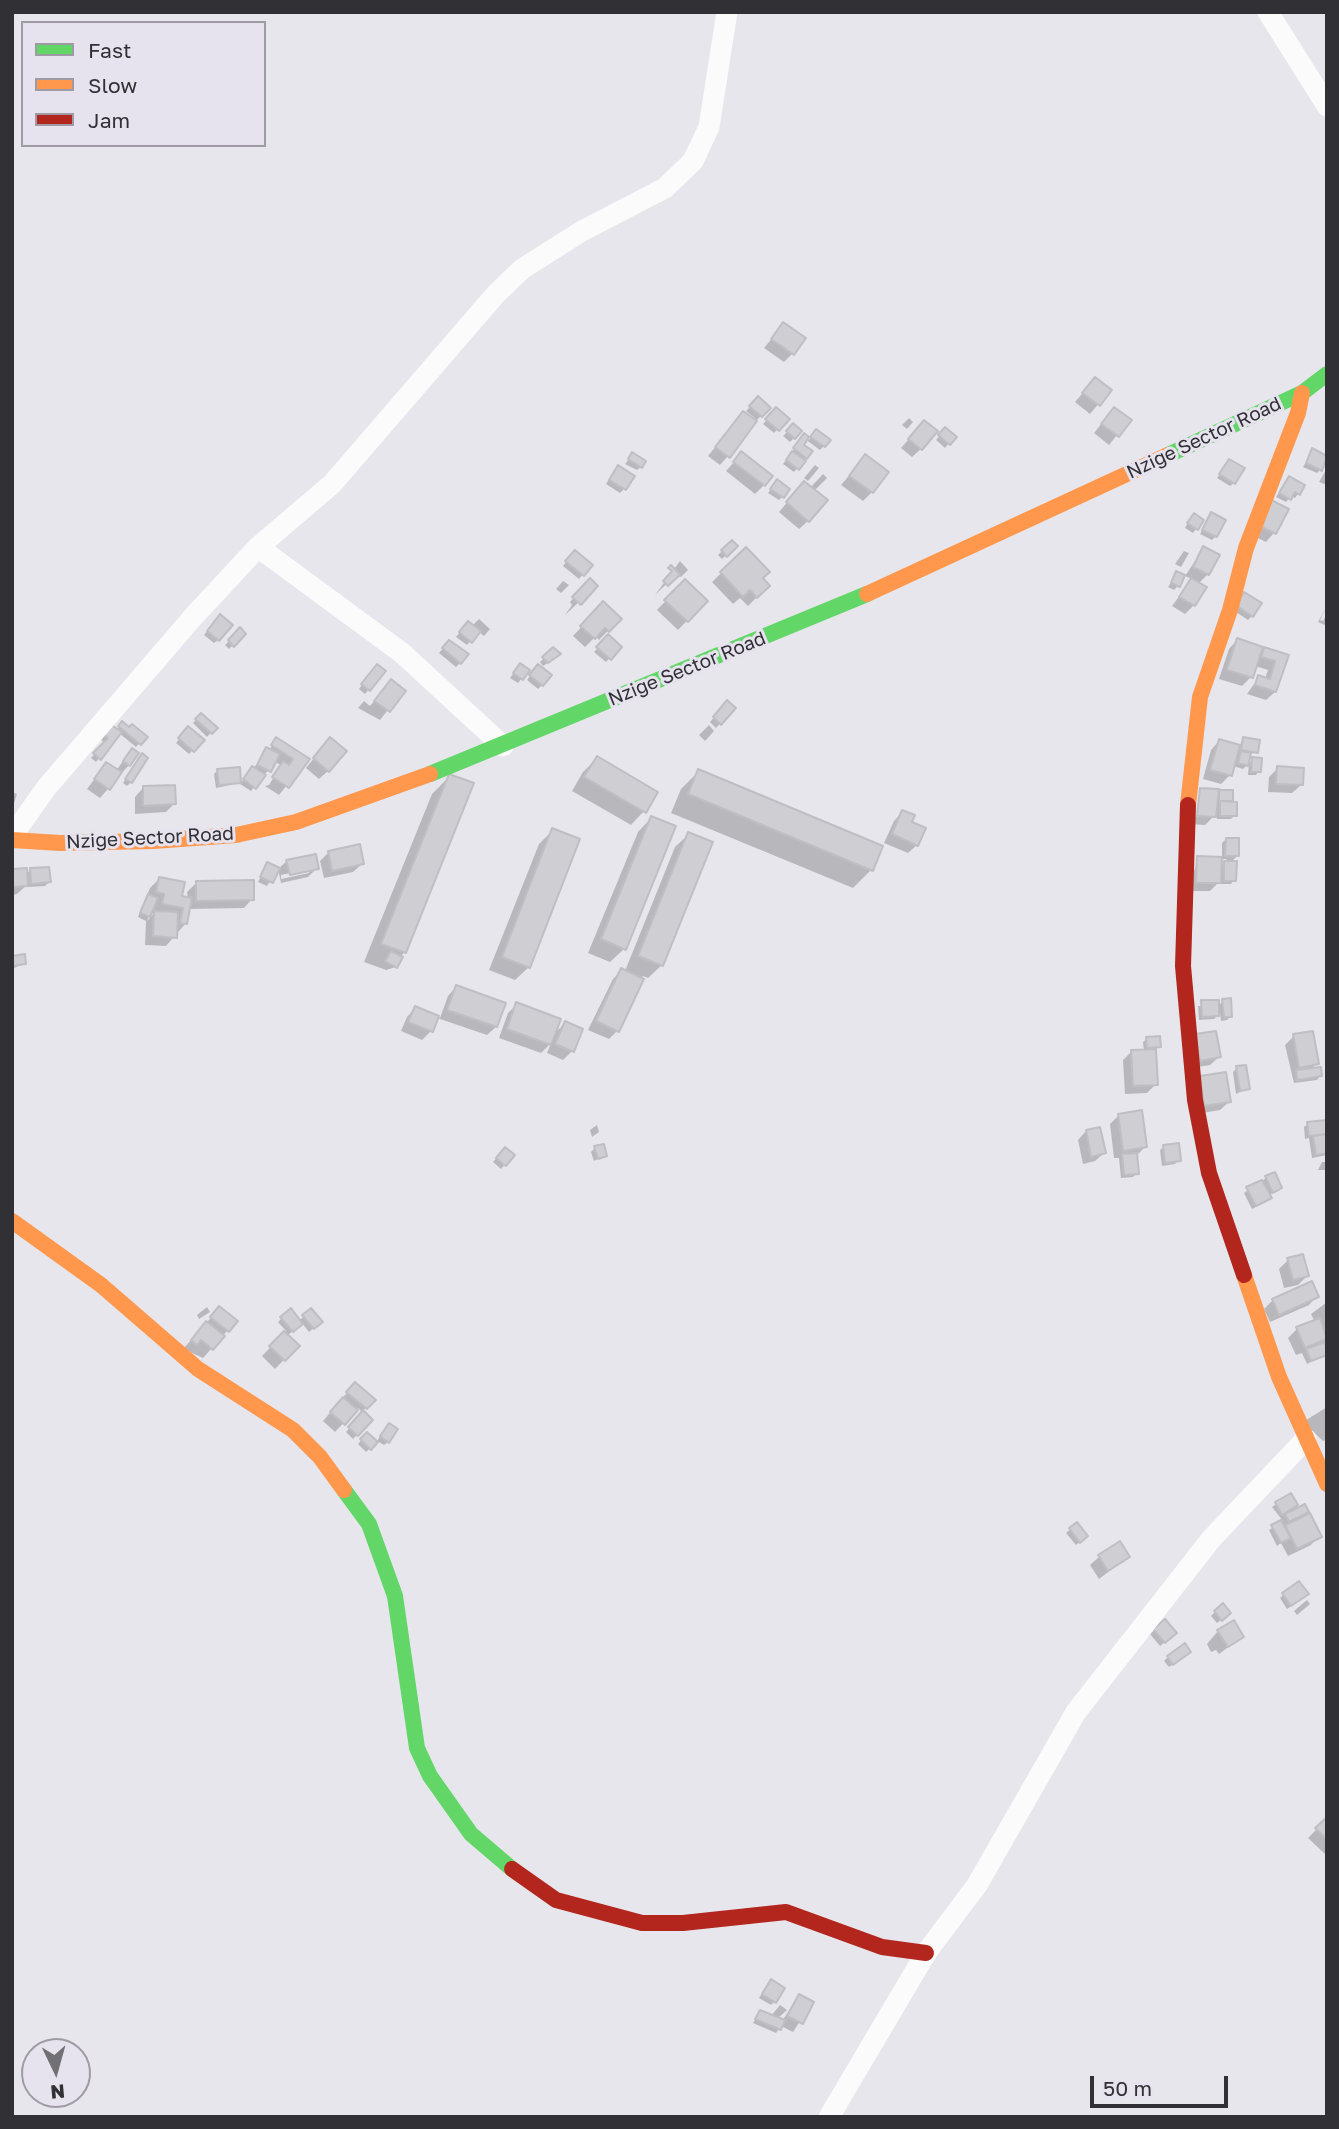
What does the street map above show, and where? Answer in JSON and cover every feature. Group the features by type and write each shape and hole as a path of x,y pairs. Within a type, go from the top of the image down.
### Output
{"street":[{"path":"12,838 47,787 193,617 258,547 332,484 465,329 522,270 582,230 665,188 693,161 709,127 727,12"},
{"path":"1268,12 1327,106"},
{"name":"Nzige Sector Road","path":"12,838 126,842 236,835 296,822 503,746 839,607 1301,393 1327,374"},
{"path":"1301,393 1298,413 1250,536 1230,610 1200,697 1186,816 1183,966 1195,1100 1209,1173 1279,1377 1327,1484"},
{"path":"258,547 402,653 503,746"},
{"path":"12,1221 101,1285 198,1369 293,1430 320,1457 369,1524 396,1596 417,1748 430,1776 471,1834 509,1867 556,1900 642,1923 683,1923 786,1912 829,1930 882,1947 926,1953"},
{"path":"829,2117 926,1953 977,1885 1076,1712 1212,1538 1306,1439"}],"building":[{"path":"783,322 806,338 794,355 771,339"},
{"path":"1095,377 1112,390 1100,406 1082,393"},
{"path":"758,396 771,408 762,417 749,406"},
{"path":"776,407 790,419 779,431 765,419"},
{"path":"1114,407 1132,420 1119,437 1101,424"},
{"path":"743,411 757,421 730,458 715,447"},
{"path":"924,420 938,431 922,450 908,439"},
{"path":"793,423 802,431 795,439 786,431"},
{"path":"945,427 957,437 950,445 938,435"},
{"path":"816,429 831,440 825,447 810,437"},
{"path":"804,433 809,437 804,445 813,451 807,459 793,448"},
{"path":"1312,448 1327,456 1322,471 1306,463"},
{"path":"741,451 773,476 765,486 733,462"},
{"path":"792,451 806,461 799,470 786,460"},
{"path":"632,452 646,461 642,468 628,459"},
{"path":"865,454 889,472 873,493 849,476"},
{"path":"1229,459 1245,468 1235,484 1219,474"},
{"path":"618,465 635,476 626,490 609,480"},
{"path":"1289,476 1305,485 1300,495 1295,492 1291,500 1279,493"},
{"path":"777,479 790,489 784,498 770,489"},
{"path":"804,481 828,500 809,522 786,502"},
{"path":"1271,500 1289,509 1276,534 1258,525"},
{"path":"1211,512 1226,520 1217,537 1202,530"},
{"path":"1194,513 1204,520 1198,530 1187,523"},
{"path":"732,540 738,546 727,557 721,550"},
{"path":"1203,546 1220,555 1209,575 1193,567"},
{"path":"746,547 770,572 763,578 770,586 757,598 750,590 743,597 720,572"},
{"path":"575,550 593,565 584,576 565,561"},
{"path":"671,565 680,575 668,586 663,581 672,571 668,568"},
{"path":"1176,571 1185,575 1180,587 1171,583"},
{"path":"590,578 598,586 581,605 572,597"},
{"path":"1191,578 1207,587 1195,606 1179,597"},
{"path":"685,579 708,601 688,622 664,600"},
{"path":"1244,592 1262,603 1253,617 1236,605"},
{"path":"603,601 622,619 609,632 605,628 595,639 580,626"},
{"path":"220,614 233,625 219,641 207,631"},
{"path":"468,621 481,631 472,643 459,632"},
{"path":"240,627 246,634 234,647 228,640"},
{"path":"608,634 622,647 611,660 596,647"},
{"path":"1237,638 1263,647 1253,678 1227,670"},
{"path":"449,640 469,654 461,664 442,648"},
{"path":"553,647 561,654 548,663 542,657"},
{"path":"1264,647 1289,655 1276,692 1255,685 1258,675 1270,679 1275,661 1261,657"},
{"path":"520,663 530,670 523,680 513,673"},
{"path":"377,664 386,671 370,691 361,684"},
{"path":"538,664 552,675 543,686 529,675"},
{"path":"391,679 406,691 390,712 374,701"},
{"path":"727,700 736,708 721,725 713,717"},
{"path":"201,713 218,728 212,734 195,719"},
{"path":"122,721 129,727 132,724 148,737 141,745 118,726"},
{"path":"110,724 122,732 101,760 93,753 108,738 102,734"},
{"path":"188,726 205,740 194,752 178,738"},
{"path":"276,737 310,759 289,788 272,777 283,761 289,765 293,759 271,745"},
{"path":"330,737 347,751 329,772 313,758"},
{"path":"1243,737 1260,740 1258,753 1241,750"},
{"path":"1219,739 1240,745 1232,776 1210,770"},
{"path":"266,747 280,754 271,772 257,765"},
{"path":"132,748 139,753 130,766 123,761"},
{"path":"1241,751 1251,753 1248,766 1238,763"},
{"path":"142,753 148,758 132,783 125,779"},
{"path":"597,756 658,792 646,813 584,777"},
{"path":"1252,757 1262,758 1261,772 1251,772"},
{"path":"106,762 122,772 110,790 94,779"},
{"path":"252,766 266,775 256,789 243,779"},
{"path":"1277,766 1304,768 1303,785 1276,784"},
{"path":"240,767 241,783 219,785 217,769"},
{"path":"698,769 883,846 873,871 688,794"},
{"path":"449,774 474,783 406,953 381,944"},
{"path":"175,785 176,804 143,806 143,786"},
{"path":"1200,788 1219,789 1216,817 1197,816"},
{"path":"1219,790 1233,790 1233,801 1219,801"},
{"path":"1220,801 1237,802 1237,816 1220,816"},
{"path":"902,810 915,815 912,822 926,828 918,846 892,834"},
{"path":"651,816 676,826 626,950 601,939"},
{"path":"552,828 580,839 530,968 502,957"},
{"path":"688,832 713,842 663,966 638,956"},
{"path":"1226,838 1239,838 1239,856 1225,856"},
{"path":"360,844 364,864 332,871 328,851"},
{"path":"316,854 319,869 290,875 286,860"},
{"path":"1197,856 1222,857 1221,883 1196,883"},
{"path":"1224,861 1237,861 1236,881 1224,881"},
{"path":"267,862 280,868 273,883 260,877"},
{"path":"49,867 51,882 31,884 30,868"},
{"path":"27,868 28,886 12,887 12,869"},
{"path":"159,877 185,882 182,896 192,898 187,924 180,923 183,908 162,904 164,894 156,892"},
{"path":"254,880 254,900 196,901 196,881"},
{"path":"148,894 158,898 150,917 140,913"},
{"path":"154,911 178,912 177,938 153,936"},
{"path":"391,951 403,957 397,968 385,961"},
{"path":"25,954 26,964 12,966 12,956"},
{"path":"621,968 644,979 619,1032 596,1021"},
{"path":"456,985 506,1003 497,1027 447,1010"},
{"path":"1231,998 1232,1017 1224,1017 1222,999"},
{"path":"1201,1000 1219,1000 1219,1016 1202,1017"},
{"path":"516,1002 561,1019 551,1045 507,1029"},
{"path":"415,1006 439,1016 433,1032 408,1022"},
{"path":"565,1021 583,1029 574,1052 555,1044"},
{"path":"1216,1031 1221,1057 1200,1061 1195,1034"},
{"path":"1313,1031 1319,1064 1299,1068 1293,1034"},
{"path":"1160,1036 1161,1047 1147,1048 1146,1037"},
{"path":"1156,1049 1158,1085 1133,1086 1131,1050"},
{"path":"1246,1065 1250,1089 1240,1091 1236,1066"},
{"path":"1321,1067 1322,1076 1297,1080 1296,1070"},
{"path":"1226,1072 1231,1102 1204,1106 1200,1076"},
{"path":"1142,1110 1147,1147 1123,1151 1118,1114"},
{"path":"1327,1120 1327,1134 1309,1136 1307,1122"},
{"path":"1100,1127 1106,1153 1091,1157 1086,1130"},
{"path":"1327,1134 1327,1153 1316,1155 1313,1136"},
{"path":"1179,1143 1181,1161 1165,1163 1163,1145"},
{"path":"604,1144 607,1156 598,1159 594,1146"},
{"path":"505,1147 515,1155 506,1166 496,1158"},
{"path":"1137,1153 1139,1174 1124,1175 1122,1154"},
{"path":"1275,1172 1282,1188 1273,1193 1265,1176"},
{"path":"1262,1180 1272,1198 1256,1206 1246,1187"},
{"path":"1303,1254 1309,1276 1293,1280 1287,1258"},
{"path":"1312,1281 1319,1297 1279,1315 1272,1299"},
{"path":"219,1306 238,1321 229,1332 210,1317"},
{"path":"291,1308 303,1324 293,1332 280,1317"},
{"path":"311,1308 323,1322 314,1329 302,1315"},
{"path":"1320,1318 1327,1339 1305,1348 1296,1327"},
{"path":"206,1321 225,1336 213,1350 201,1340 197,1345 191,1340"},
{"path":"284,1331 300,1346 285,1361 269,1346"},
{"path":"1325,1342 1327,1355 1311,1361 1306,1349"},
{"path":"355,1382 376,1400 367,1409 346,1392"},
{"path":"343,1397 358,1410 345,1425 330,1412"},
{"path":"363,1410 373,1420 358,1436 348,1427"},
{"path":"389,1423 398,1429 389,1443 380,1436"},
{"path":"367,1432 378,1442 371,1450 360,1439"},
{"path":"1291,1493 1298,1505 1282,1515 1275,1502"},
{"path":"1305,1504 1309,1512 1289,1522 1285,1514"},
{"path":"1310,1513 1322,1537 1297,1549 1285,1525"},
{"path":"1281,1520 1291,1538 1281,1543 1271,1525"},
{"path":"1077,1522 1088,1536 1080,1543 1069,1528"},
{"path":"1120,1541 1130,1557 1108,1571 1098,1555"},
{"path":"1299,1581 1309,1594 1291,1606 1282,1593"},
{"path":"1223,1603 1231,1613 1222,1621 1214,1611"},
{"path":"1165,1619 1177,1633 1165,1643 1153,1629"},
{"path":"1234,1620 1244,1637 1228,1647 1217,1630"},
{"path":"1185,1643 1191,1652 1173,1665 1167,1656"},
{"path":"1327,1817 1327,1839 1315,1828"},
{"path":"771,1979 785,1988 776,2003 762,1994"},
{"path":"799,1994 814,2002 803,2024 787,2016"},
{"path":"760,2010 785,2020 781,2030 755,2019"}],"traffic: fast":[{"path":"1168,455 1302,393 1327,374"},
{"path":"430,774 867,594"},
{"path":"344,1490 369,1524 395,1596 417,1748 430,1776 471,1834 512,1869"}],"traffic: slow":[{"path":"1188,805 1200,697 1230,610 1246,548 1298,413 1302,393"},
{"path":"867,594 1168,455"},
{"path":"12,840 60,843 153,841 236,835 296,822 430,774"},
{"path":"12,1221 101,1285 198,1369 293,1430 320,1457 344,1490"},
{"path":"1244,1275 1279,1377 1327,1484"}],"traffic: jam":[{"path":"1188,805 1183,966 1195,1100 1209,1173 1244,1275"},
{"path":"512,1869 556,1900 642,1923 683,1923 786,1912 882,1947 926,1953"}]}
